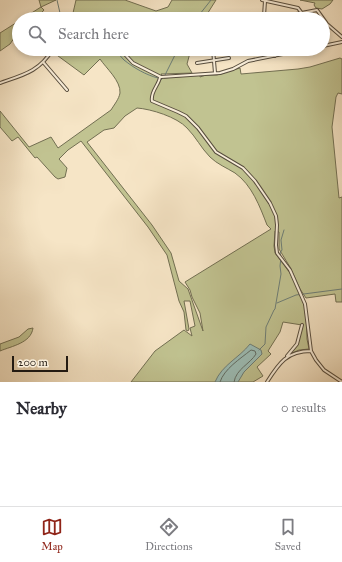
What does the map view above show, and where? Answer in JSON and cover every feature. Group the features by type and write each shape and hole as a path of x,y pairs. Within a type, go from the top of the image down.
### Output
{"street":[{"path":"262,0 298,8 301,12 314,10 317,10 318,12"},
{"path":"265,12 266,1"},
{"path":"330,27 342,37"},
{"path":"330,45 342,42"},
{"path":"0,84 33,70 48,56"},
{"path":"126,56 133,63 160,77 215,73 233,69 248,61 275,56"},
{"path":"213,56 215,73"},
{"path":"197,63 229,58"},
{"path":"43,62 67,90"},
{"path":"160,77 152,94 152,101 186,116 193,122 216,152 243,168 255,181 270,203 275,213 277,224 276,249 290,270 305,304 311,350 321,367 331,376 342,382"},
{"path":"267,382 297,344 302,325"},
{"path":"287,357 297,352 311,350"}],"green space":[{"path":"39,0 56,0 41,7"},
{"path":"76,0 125,0 156,11 168,7 172,0 216,0 208,12 73,12"},
{"path":"300,0 333,0 322,9 316,8 314,5 315,3"},
{"path":"41,7 44,10 42,12 33,12"},
{"path":"12,25 12,41 0,51 0,33"},
{"path":"58,56 189,56 187,64 192,73 161,74 164,78 217,75 240,68 241,74 298,69 340,58 342,59 342,94 338,93 336,97 332,127 339,198 342,197 342,302 336,302 335,294 306,298 279,249 279,232 275,231 275,253 290,273 301,296 306,311 307,339 309,349 299,350 290,354 297,346 302,325 283,322 280,332 268,351 271,354 257,367 263,376 253,382 131,382 155,351 184,330 192,336 190,328 195,326 190,301 184,301 189,329 188,331 186,330 184,312 179,301 167,255 148,227 81,141 68,150 59,159 67,168 65,177 58,179 37,157 35,158 18,137 12,141 0,127 0,111 29,147 51,137 58,148 111,110 119,97 120,88 116,79 100,59 84,75","holes":["137,108 164,114 183,124 210,157 241,178 251,190 267,225 271,229 185,282 200,313 203,331 188,289 179,281 171,253 152,225 87,142 104,130 114,128 125,116"]},
{"path":"33,328 32,333 25,341 0,351 0,344 19,337 28,329"}],"water":[{"path":"250,344 261,350 262,354 244,372 238,382 215,382 226,366"}],"waterway":[{"path":"57,0 60,12"},
{"path":"202,12 211,0"},
{"path":"121,56 132,66 158,78"},
{"path":"161,80 174,56"},
{"path":"259,350 265,344 266,327 275,309 281,274 280,253 282,250 281,240 284,230"},
{"path":"277,303 296,295 342,289"}]}
